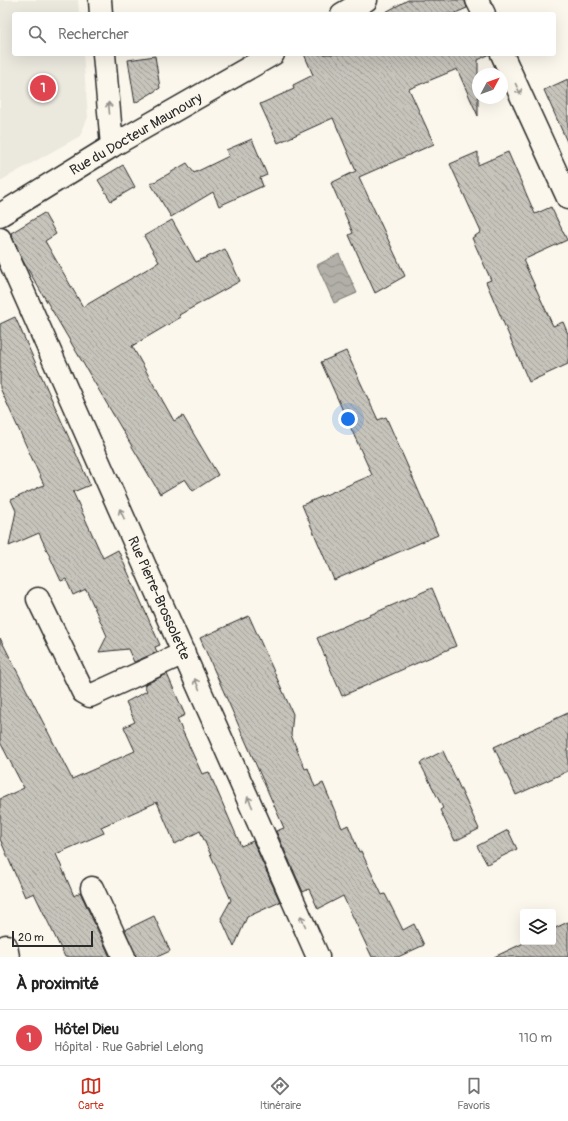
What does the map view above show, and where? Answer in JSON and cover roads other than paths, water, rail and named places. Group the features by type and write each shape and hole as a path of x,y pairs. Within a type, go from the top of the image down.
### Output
{"street":[{"path":"100,0 101,12"},
{"path":"345,12 366,0"},
{"path":"477,0 483,12"},
{"path":"104,56 112,146"},
{"name":"Rue du Docteur Maunoury","path":"0,215 112,146 270,56"},
{"path":"503,56 561,163 568,198"},
{"name":"Rue Pierre-Brossolette","path":"0,239 318,957"},
{"path":"38,599 83,692 90,696 184,653"},
{"path":"92,888 124,957"}],"water":[{"path":"339,254 357,293 334,303 317,265"}],"place":[{"name":"Hôtel Dieu","path":"43,88"}]}
